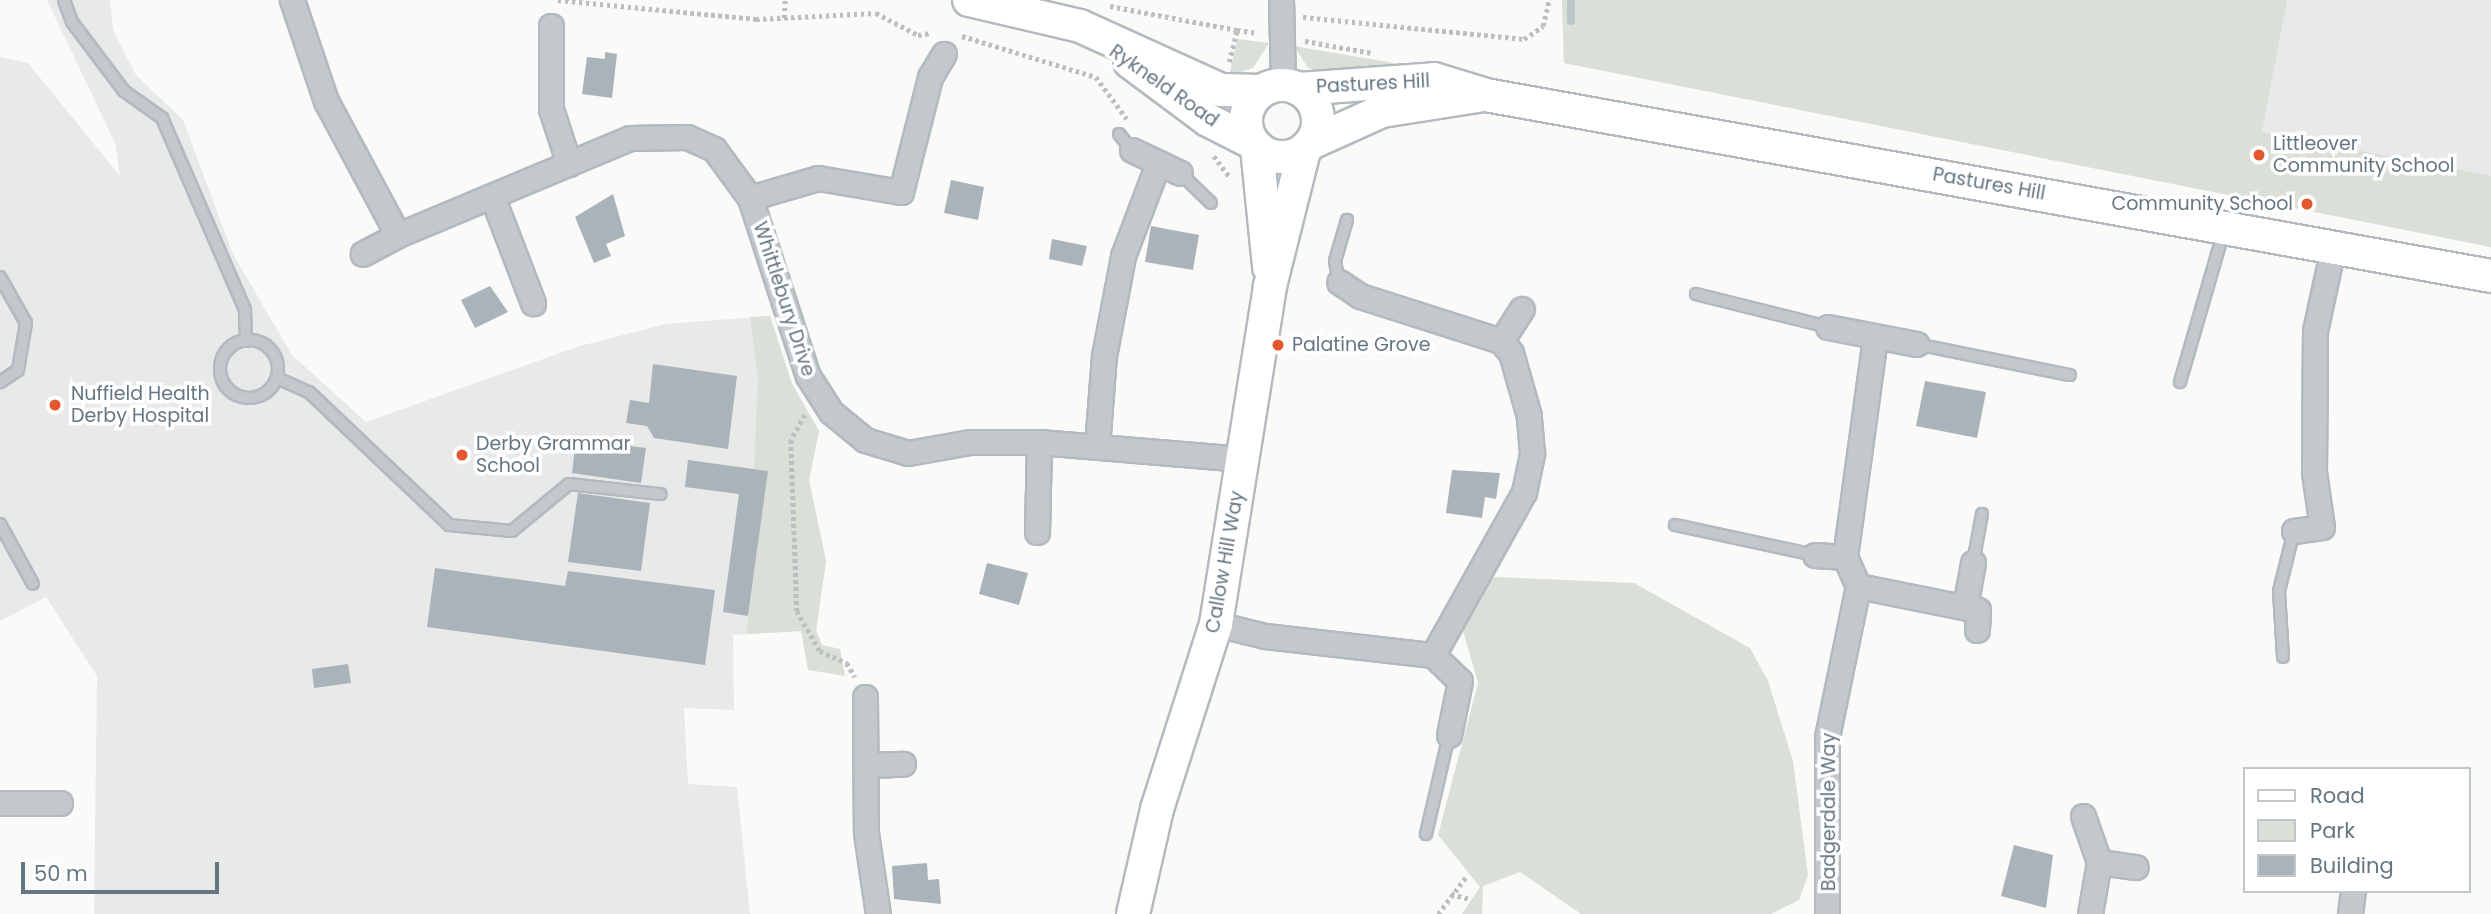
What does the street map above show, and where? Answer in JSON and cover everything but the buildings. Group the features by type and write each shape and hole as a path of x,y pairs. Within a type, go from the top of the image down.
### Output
{"street":[{"path":"292,0 326,101 398,235"},
{"name":"Rykneld Road","path":"969,0 1080,26 1222,90 1281,88"},
{"path":"1281,8 1281,88 1245,122 1254,145 1277,158 1308,147 1318,117 1281,88"},
{"path":"551,26 551,109 569,164"},
{"name":"Rykneld Road","path":"1080,26 1208,120 1254,145"},
{"path":"750,198 818,178 901,192 930,77 944,54"},
{"name":"Pastures Hill","path":"1281,88 1434,79 1486,95 2491,276"},
{"name":"Pastures Hill","path":"1308,147 1382,111 1486,95"},
{"name":"Whittlebury Drive","path":"363,254 398,235 630,138 672,133 713,149 750,198 817,394 864,440 908,453 970,442 1039,442 1242,459"},
{"path":"1126,141 1157,166 1180,173"},
{"name":"Callow Hill Way","path":"1254,145 1270,286"},
{"name":"Callow Hill Way","path":"1133,914 1157,809 1216,624 1270,286 1308,147"},
{"path":"1097,446 1104,356 1123,256 1157,166"},
{"path":"492,196 533,303"},
{"path":"2294,531 2322,527 2314,472 2315,331 2333,248"},
{"path":"1339,282 1360,296 1501,341 1526,401 1530,472 1517,511 1433,654"},
{"path":"1501,341 1522,309"},
{"path":"1828,327 1916,344"},
{"path":"1875,338 1845,558 1858,586 1978,610 1977,630"},
{"path":"1037,532 1039,442"},
{"path":"1815,555 1845,558"},
{"path":"1965,607 1972,563"},
{"name":"Badgerdale Way","path":"1827,914 1827,737 1858,586"},
{"path":"1216,624 1265,636 1433,654 1460,681 1449,735"},
{"path":"864,697 866,833 878,914"},
{"path":"867,765 903,764"},
{"path":"0,803 60,803"},
{"path":"2083,816 2099,862 2090,914"},
{"path":"2099,862 2136,867"},
{"path":"2350,914 2353,893"}],"lane":[{"path":"64,0 72,22 124,91 162,118 245,310 246,341"},
{"path":"1180,173 1211,203"},
{"path":"1339,282 1335,261 1347,220"},
{"path":"2180,382 2225,228"},
{"path":"0,277 26,323 18,370 0,382"},
{"path":"1696,294 1828,327"},
{"path":"246,341 272,352 276,377 265,393 250,398 224,384 224,355 246,341"},
{"path":"1916,344 2070,375"},
{"path":"276,377 309,392 449,525 512,531 569,484 660,494"},
{"path":"1972,563 1982,514"},
{"path":"0,524 33,584"},
{"path":"1675,525 1815,555"},
{"path":"2283,657 2279,591 2294,531"},
{"path":"1426,834 1449,735"}],"path":[{"path":"558,0 784,18 876,13 918,35 949,30 1096,78 1130,124 1126,141"},
{"path":"784,18 785,0"},
{"path":"1281,8 1524,39 1543,26 1549,0"},
{"path":"1105,5 1237,30"},
{"path":"944,54 949,30"},
{"path":"817,394 792,440 792,583 810,636 820,651 847,663 864,697"},
{"path":"1438,914 1466,877"},
{"path":"1451,894 1470,899"}],"shaded area":[{"name":"Derby Grammar School","path":"47,0 110,0 113,30 136,75 183,120 233,254 292,355 366,422 580,346 666,324 770,316 792,384 819,431 809,480 826,561 816,630 733,635 734,710 684,708 688,784 737,787 750,914 94,914 97,676 46,597 0,621 0,57 28,63 120,176 115,143"},
{"name":"Littleover Community School","path":"1562,0 2491,0 2491,247 1564,63"}],"green space":[{"name":"Littleover Community School","path":"1562,0 2287,0 2262,132 2491,176 2491,247 1564,63"},
{"path":"1237,39 1269,43 1253,68 1229,76"},
{"path":"1294,46 1394,63 1397,67 1328,74 1308,68"},
{"path":"770,316 792,384 819,431 809,480 826,561 816,630 822,645 840,649 845,676 808,670 801,631 746,634 768,471 754,469 758,378 750,317"},
{"path":"1494,577 1634,583 1750,648 1768,681 1793,761 1808,875 1799,900 1771,914 1581,914 1520,872 1483,886 1482,914 1462,914 1480,887 1438,835 1478,683 1463,631 1468,612"}],"waterway":[{"path":"1571,0 1571,21"}],"place":[{"name":"Littleover Community School","path":"2259,155"},
{"name":"Community School","path":"2307,204"},
{"name":"Palatine Grove","path":"1278,345"},
{"name":"Nuffield Health Derby Hospital","path":"55,405"},
{"name":"Derby Grammar School","path":"462,455"}]}
